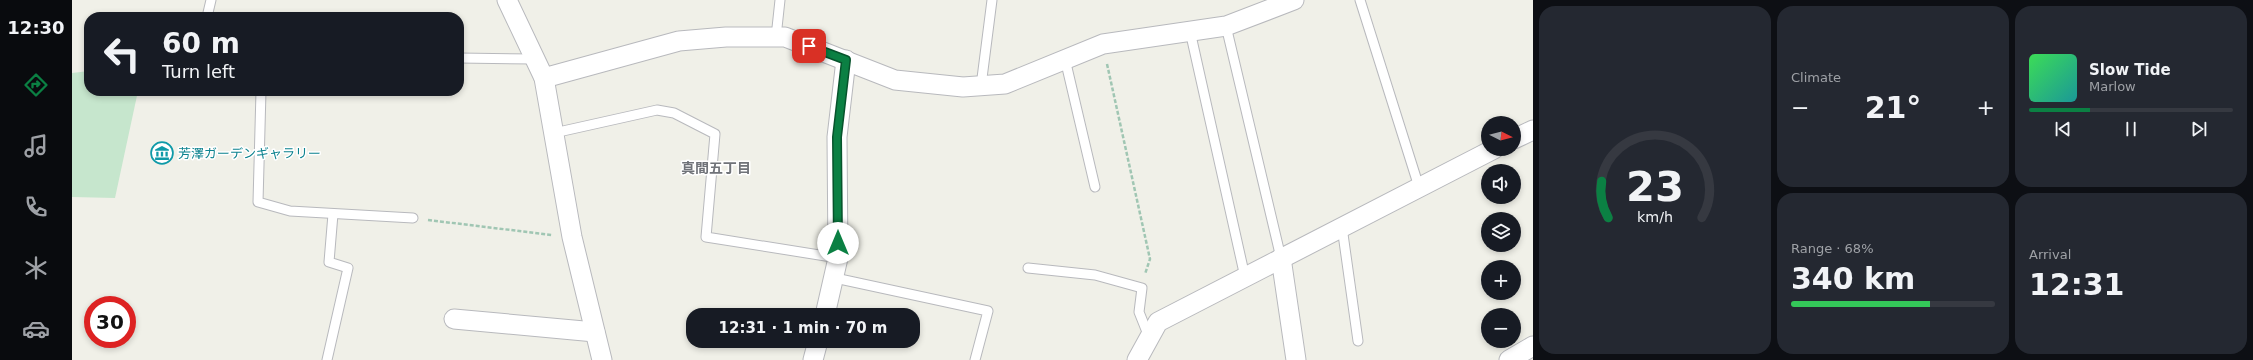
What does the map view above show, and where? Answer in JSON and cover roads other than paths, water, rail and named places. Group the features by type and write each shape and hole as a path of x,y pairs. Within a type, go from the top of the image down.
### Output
{"street":[{"path":"507,0 544,78 572,237 602,360"},
{"path":"544,78 679,41 726,37 784,37 895,80 963,87 1005,84 1103,44 1226,26 1294,0"},
{"path":"827,308 835,278 838,258 837,137 846,60"},
{"path":"1521,136 1533,130"},
{"path":"1137,360 1158,322 1481,156"},
{"path":"1281,258 1296,360"},
{"path":"454,320 595,332"},
{"path":"1509,360 1533,346"},
{"path":"813,360 816,348"}],"lane":[{"path":"208,12 211,0"},
{"path":"776,37 780,0"},
{"path":"981,86 992,0"},
{"path":"1360,0 1420,186"},
{"path":"1226,26 1281,258"},
{"path":"1190,31 1245,277"},
{"path":"464,58 535,59"},
{"path":"1065,59 1095,187"},
{"path":"261,96 258,202 290,211 413,218"},
{"path":"554,133 657,110 674,114 714,134 706,237 838,258"},
{"path":"327,360 348,268 329,262 332,214"},
{"path":"1342,227 1358,341"},
{"path":"1028,268 1095,275 1142,288 1139,312 1149,338"},
{"path":"835,278 988,311 975,360"}],"place":[{"name":"芳澤ガーデンギャラリー","path":"162,153"}],"district":[{"name":"真間五丁目","path":"716,168"}]}
